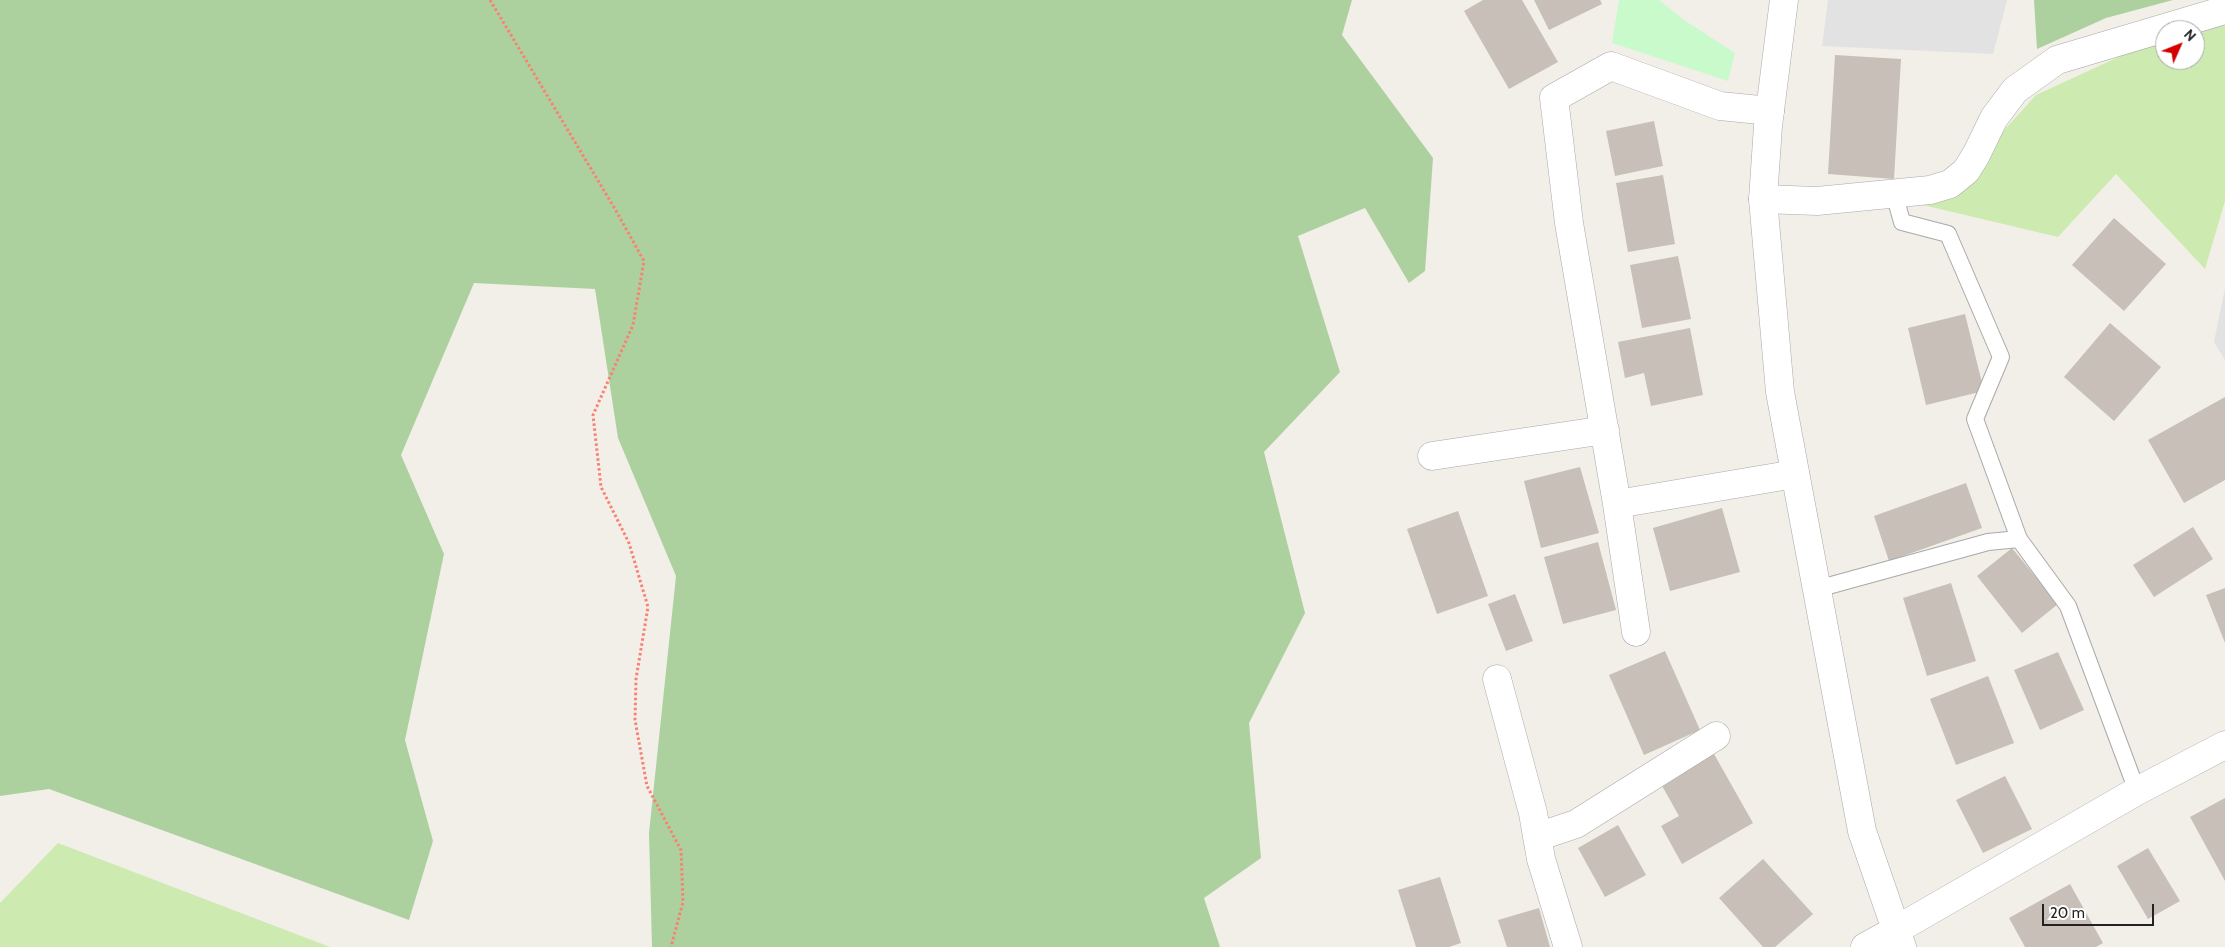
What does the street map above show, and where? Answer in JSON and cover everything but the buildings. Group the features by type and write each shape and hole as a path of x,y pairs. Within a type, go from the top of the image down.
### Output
{"street":[{"path":"1784,0 1770,111 1763,199 1780,392 1862,831 1899,938"},
{"path":"1763,199 1817,201 1930,190 1950,184 1966,171 1994,118 2014,90 2057,60 2225,10"},
{"path":"1636,632 1605,430 1569,223 1554,98 1610,66 1720,106 1770,111"},
{"path":"1432,456 1605,430"},
{"path":"1617,504 1795,474"},
{"path":"1497,679 1511,725 1538,837 1541,859 1568,947"},
{"path":"1538,837 1576,824 1716,736"},
{"path":"1865,947 1899,938 2137,791 2225,745"}],"lane":[{"path":"1894,193 1902,222 1948,234 2001,357 1975,419 2019,539 2068,606 2137,791"},
{"path":"1817,589 1988,542 2019,539"}],"path":[{"path":"490,0 615,209 644,262 633,324 593,415 601,487 629,543 648,607 636,679 635,720 648,786 682,850 683,902 671,947"}],"green space":[{"path":"0,0 1352,0 1342,35 1433,158 1425,271 1409,283 1365,208 1298,236 1340,372 1264,452 1305,613 1249,723 1261,858 1204,898 1220,947 652,947 649,833 676,576 618,438 595,289 474,283 401,455 444,554 405,740 433,841 409,920 49,789 0,796"},
{"path":"1619,0 1659,0 1684,20 1735,53 1728,81 1612,43"},
{"path":"2034,0 2173,0 2106,18 2037,49"},
{"path":"2225,25 2225,201 2205,269 2116,174 2058,237 1906,201 1966,172 2036,95 2125,54 2155,45 2155,70 2205,70 2205,31"},
{"path":"58,843 330,947 0,947 0,903"}],"shaded area":[{"path":"1828,0 2007,0 1993,54 1822,46"},
{"path":"2225,288 2225,360 2214,342"}]}
